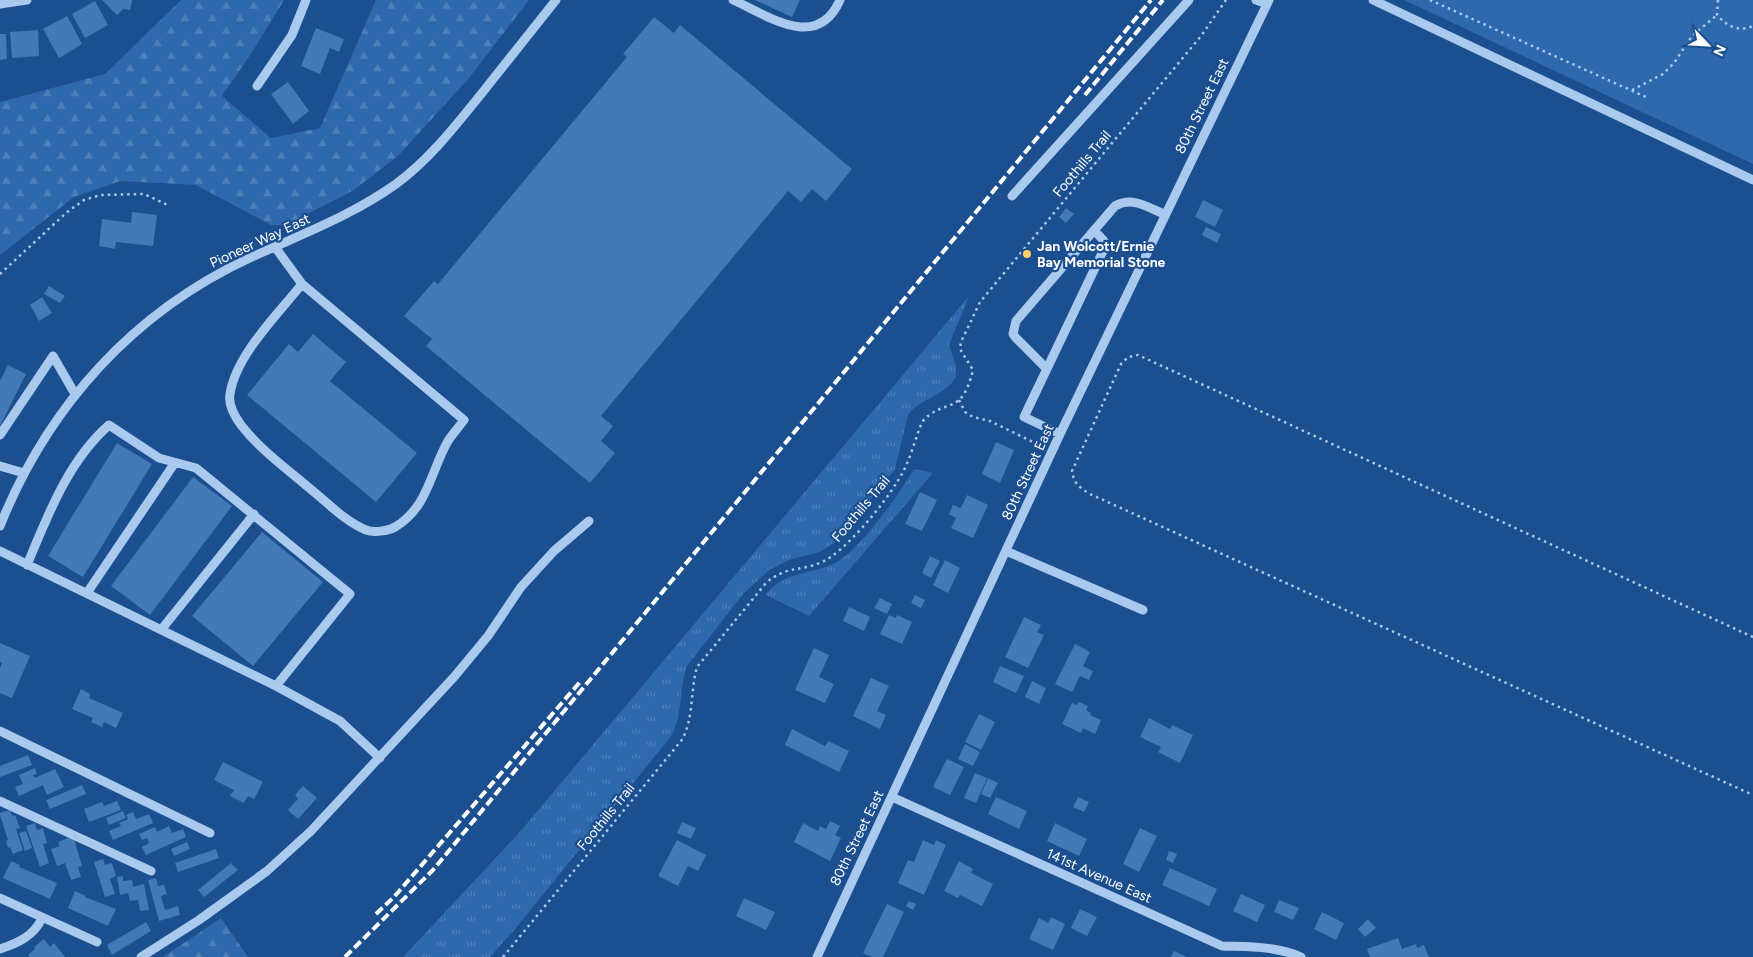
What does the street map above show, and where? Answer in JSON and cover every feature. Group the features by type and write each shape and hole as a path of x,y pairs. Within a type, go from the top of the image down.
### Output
{"street":[{"path":"0,4 27,0"},
{"path":"257,86 292,35 306,0"},
{"name":"Pioneer Way East","path":"0,526 24,473 44,437 75,394 116,348 168,306 209,280 363,206 415,169 448,136 556,0"},
{"path":"733,0 789,25 802,28 812,27 827,20 840,0"},
{"path":"1012,196 1189,0"},
{"path":"1256,0 1268,2"},
{"path":"1373,0 1753,180"},
{"name":"80th Street East","path":"817,957 1060,434 1164,214 1268,2"},
{"path":"1047,368 1013,334 1016,321 1115,206 1127,200 1164,214"},
{"path":"1060,434 1024,417 1104,249 1104,241 1094,230"},
{"path":"275,247 302,284 464,420 448,441 427,491 413,511 395,527 379,532 368,531 351,522 274,458 242,426 232,411 229,396 237,373 252,346 302,284"},
{"path":"0,435 53,356 75,394"},
{"path":"27,564 66,479 97,436 109,425 159,458 174,464 196,468 350,594 276,686"},
{"path":"87,593 174,464"},
{"path":"0,466 24,473"},
{"path":"161,630 254,514"},
{"path":"141,957 199,920 267,871 311,831 454,677 488,636 522,587 554,550 589,521"},
{"path":"0,551 276,686 340,721 380,758"},
{"path":"1006,551 1143,610"},
{"path":"0,732 210,834"},
{"name":"141st Avenue East","path":"892,797 1222,946 1263,947 1286,950 1301,957"},
{"path":"0,801 151,870"},
{"path":"0,898 97,942"},
{"path":"0,949 28,936 39,926 42,918"}],"path":[{"name":"Foothills Trail","path":"503,957 681,741 687,732 692,684 697,667 766,583 778,573 821,562 837,553 852,539 898,482 922,422 928,415 956,404 968,389 973,370 960,349 961,342 980,302 1201,36 1226,0"},
{"path":"1430,0 1648,98"},
{"path":"1718,0 1718,15 1733,28 1744,30 1753,26"},
{"path":"1631,90 1664,74 1674,63 1692,36 1718,15"},
{"path":"0,274 52,226 84,200 101,195 144,194 170,206"},
{"path":"1753,638 1138,355 1128,357 1121,364 1072,471 1073,480 1090,494 1753,795"},
{"path":"959,400 965,412 973,418 990,422 1039,445"}],"green space":[{"path":"181,0 284,0 251,54 222,96 271,138 320,128 376,0 529,0 469,78 399,155 354,190 286,225 271,225 196,185 121,181 74,197 0,255 0,102 105,74"},
{"path":"1404,0 1753,0 1753,164"},
{"path":"969,296 949,345 956,366 956,377 945,389 913,409 908,415 895,469 835,542 820,552 789,560 769,570 744,593 687,666 678,718 672,735 516,928 490,957 403,957 519,833"},
{"path":"914,469 933,473 809,616 766,595 782,581 830,565 849,553 880,518"},
{"path":"221,918 248,957 163,957"}],"building":[{"path":"102,0 132,0 130,10 123,9 117,15"},
{"path":"755,0 800,0 792,17"},
{"path":"95,1 108,25 85,38 72,14"},
{"path":"67,16 82,44 59,58 43,29"},
{"path":"654,17 674,33 680,25 852,169 826,201 812,189 801,202 788,191 601,416 613,426 601,441 615,453 590,483 426,346 432,339 404,316 434,281 438,284 627,57 623,54"},
{"path":"316,28 344,39 339,52 330,48 320,74 301,66"},
{"path":"38,30 39,56 12,58 10,32"},
{"path":"0,34 6,34 7,59 0,60"},
{"path":"288,82 309,111 293,124 271,94"},
{"path":"1203,200 1223,210 1215,227 1195,217"},
{"path":"1066,208 1074,214 1066,223 1059,217"},
{"path":"132,212 157,215 153,246 116,242 115,249 99,246 102,219 131,223"},
{"path":"1206,227 1221,234 1217,243 1202,235"},
{"path":"49,286 65,296 60,303 44,294"},
{"path":"42,297 52,313 39,321 30,305"},
{"path":"313,334 346,362 330,381 417,453 376,502 247,395 289,344 298,352"},
{"path":"8,365 26,374 0,426 0,381"},
{"path":"996,442 1014,450 1000,483 982,474"},
{"path":"117,443 152,464 83,577 48,556"},
{"path":"193,477 232,506 150,615 111,586"},
{"path":"920,492 937,500 922,531 905,524"},
{"path":"967,495 988,505 973,538 951,528 956,518 949,514 953,505 961,508"},
{"path":"262,532 323,582 253,666 192,616"},
{"path":"930,556 940,561 931,578 922,573"},
{"path":"945,560 960,568 948,593 933,585"},
{"path":"915,595 925,600 921,608 911,603"},
{"path":"880,598 892,604 887,614 874,608"},
{"path":"849,607 870,617 864,631 843,621"},
{"path":"889,615 896,618 897,615 912,622 902,644 880,634"},
{"path":"1024,617 1041,625 1037,632 1044,635 1028,668 1005,657"},
{"path":"0,643 30,656 12,698 0,693 0,668 2,663 0,662"},
{"path":"1075,644 1090,652 1083,666 1093,671 1089,680 1080,676 1072,692 1055,684"},
{"path":"814,648 829,655 819,677 834,684 825,703 795,690"},
{"path":"1000,666 1024,676 1016,693 993,682"},
{"path":"871,678 889,686 877,711 886,715 880,729 853,716"},
{"path":"1032,681 1046,688 1039,704 1025,697"},
{"path":"81,689 90,694 89,698 123,713 116,728 104,722 102,727 91,722 93,718 72,709"},
{"path":"1079,702 1088,706 1086,710 1091,713 1090,715 1101,720 1095,734 1083,728 1081,733 1062,724 1072,703 1077,705"},
{"path":"979,714 995,722 981,750 965,742"},
{"path":"1149,718 1170,729 1172,725 1193,735 1180,763 1158,752 1161,747 1140,737"},
{"path":"792,729 825,746 828,741 849,751 839,772 785,745"},
{"path":"965,744 980,752 973,766 958,759"},
{"path":"28,755 32,765 0,777 0,766"},
{"path":"947,759 964,767 950,795 933,787"},
{"path":"223,762 263,782 254,799 248,796 244,803 230,796 234,790 214,780"},
{"path":"35,768 37,774 33,775 35,778 55,769 64,787 47,795 43,785 19,796 15,787 23,784 19,775"},
{"path":"975,773 987,778 976,803 964,798"},
{"path":"988,778 998,783 990,798 981,794"},
{"path":"82,785 86,794 50,809 46,800"},
{"path":"303,786 317,798 298,819 288,810 298,799 295,795"},
{"path":"996,797 1027,811 1019,829 988,814"},
{"path":"1078,797 1089,802 1084,812 1073,807"},
{"path":"117,801 121,810 89,822 84,809 102,802 104,806"},
{"path":"10,810 12,816 15,815 20,828 16,829 23,850 13,854 10,847 8,848 6,841 8,840 0,815 0,813"},
{"path":"123,811 126,818 109,825 106,818"},
{"path":"133,812 136,819 149,814 153,823 113,840 109,831 121,826 119,823 128,819 126,815"},
{"path":"830,821 840,826 835,835 841,838 830,861 794,842 803,823 818,831 820,826 826,829"},
{"path":"682,822 696,828 691,839 677,833"},
{"path":"35,823 37,830 43,828 47,843 43,844 49,863 40,867 26,826"},
{"path":"1055,823 1087,839 1079,856 1047,841"},
{"path":"169,826 172,833 183,829 186,837 146,855 142,847 149,843 147,838 142,840 139,834 155,827 157,832"},
{"path":"1140,828 1157,836 1139,872 1123,864"},
{"path":"26,831 32,848 25,851 19,833"},
{"path":"68,838 74,839 82,866 78,867 81,877 71,880 65,863 57,866 51,849 60,846 58,842"},
{"path":"677,840 706,855 698,871 688,866 678,886 658,876"},
{"path":"923,840 934,845 936,840 946,845 924,895 898,883 908,860 914,862"},
{"path":"187,842 190,849 174,856 171,849"},
{"path":"216,849 219,858 178,872 175,863"},
{"path":"1169,851 1177,854 1173,863 1166,860"},
{"path":"103,859 105,865 112,863 116,876 110,879 115,894 105,897 94,862"},
{"path":"11,861 20,865 19,867 57,883 50,899 3,878"},
{"path":"959,861 973,869 971,873 993,884 982,906 960,895 958,898 944,891"},
{"path":"231,863 238,870 204,897 198,890"},
{"path":"1170,868 1217,889 1209,906 1162,885"},
{"path":"123,876 123,881 132,880 133,887 144,884 149,910 140,911 138,900 130,901 128,893 120,895 117,877"},
{"path":"156,878 158,886 164,885 167,894 161,896 165,910 178,906 180,915 159,921 148,880"},
{"path":"75,891 116,909 108,926 68,908"},
{"path":"1241,894 1265,905 1257,922 1233,911"},
{"path":"744,898 775,912 766,930 736,916"},
{"path":"1279,900 1299,908 1293,920 1274,912"},
{"path":"909,901 916,904 913,910 906,906"},
{"path":"887,904 904,912 883,957 872,957 863,953"},
{"path":"1080,909 1097,917 1087,936 1071,928"},
{"path":"1322,912 1344,923 1336,940 1314,929"},
{"path":"1051,917 1065,924 1053,950 1029,939 1039,918 1048,923"},
{"path":"1368,919 1376,928 1365,937 1358,929"},
{"path":"146,922 151,931 112,955 107,945"},
{"path":"1398,938 1402,949 1416,944 1417,948 1424,945 1429,957 1370,957 1367,949"},
{"path":"44,939 50,947 54,943 65,957 30,957 28,955 35,949 34,947"},
{"path":"1174,951 1187,957 1171,957"}],"railway":[{"path":"345,957 433,870 1151,0"},
{"path":"1085,95 1163,0"},
{"path":"376,914 394,897 580,682"}],"place":[{"name":"Jan Wolcott/Ernie Bay Memorial Stone","path":"1027,254"}]}
